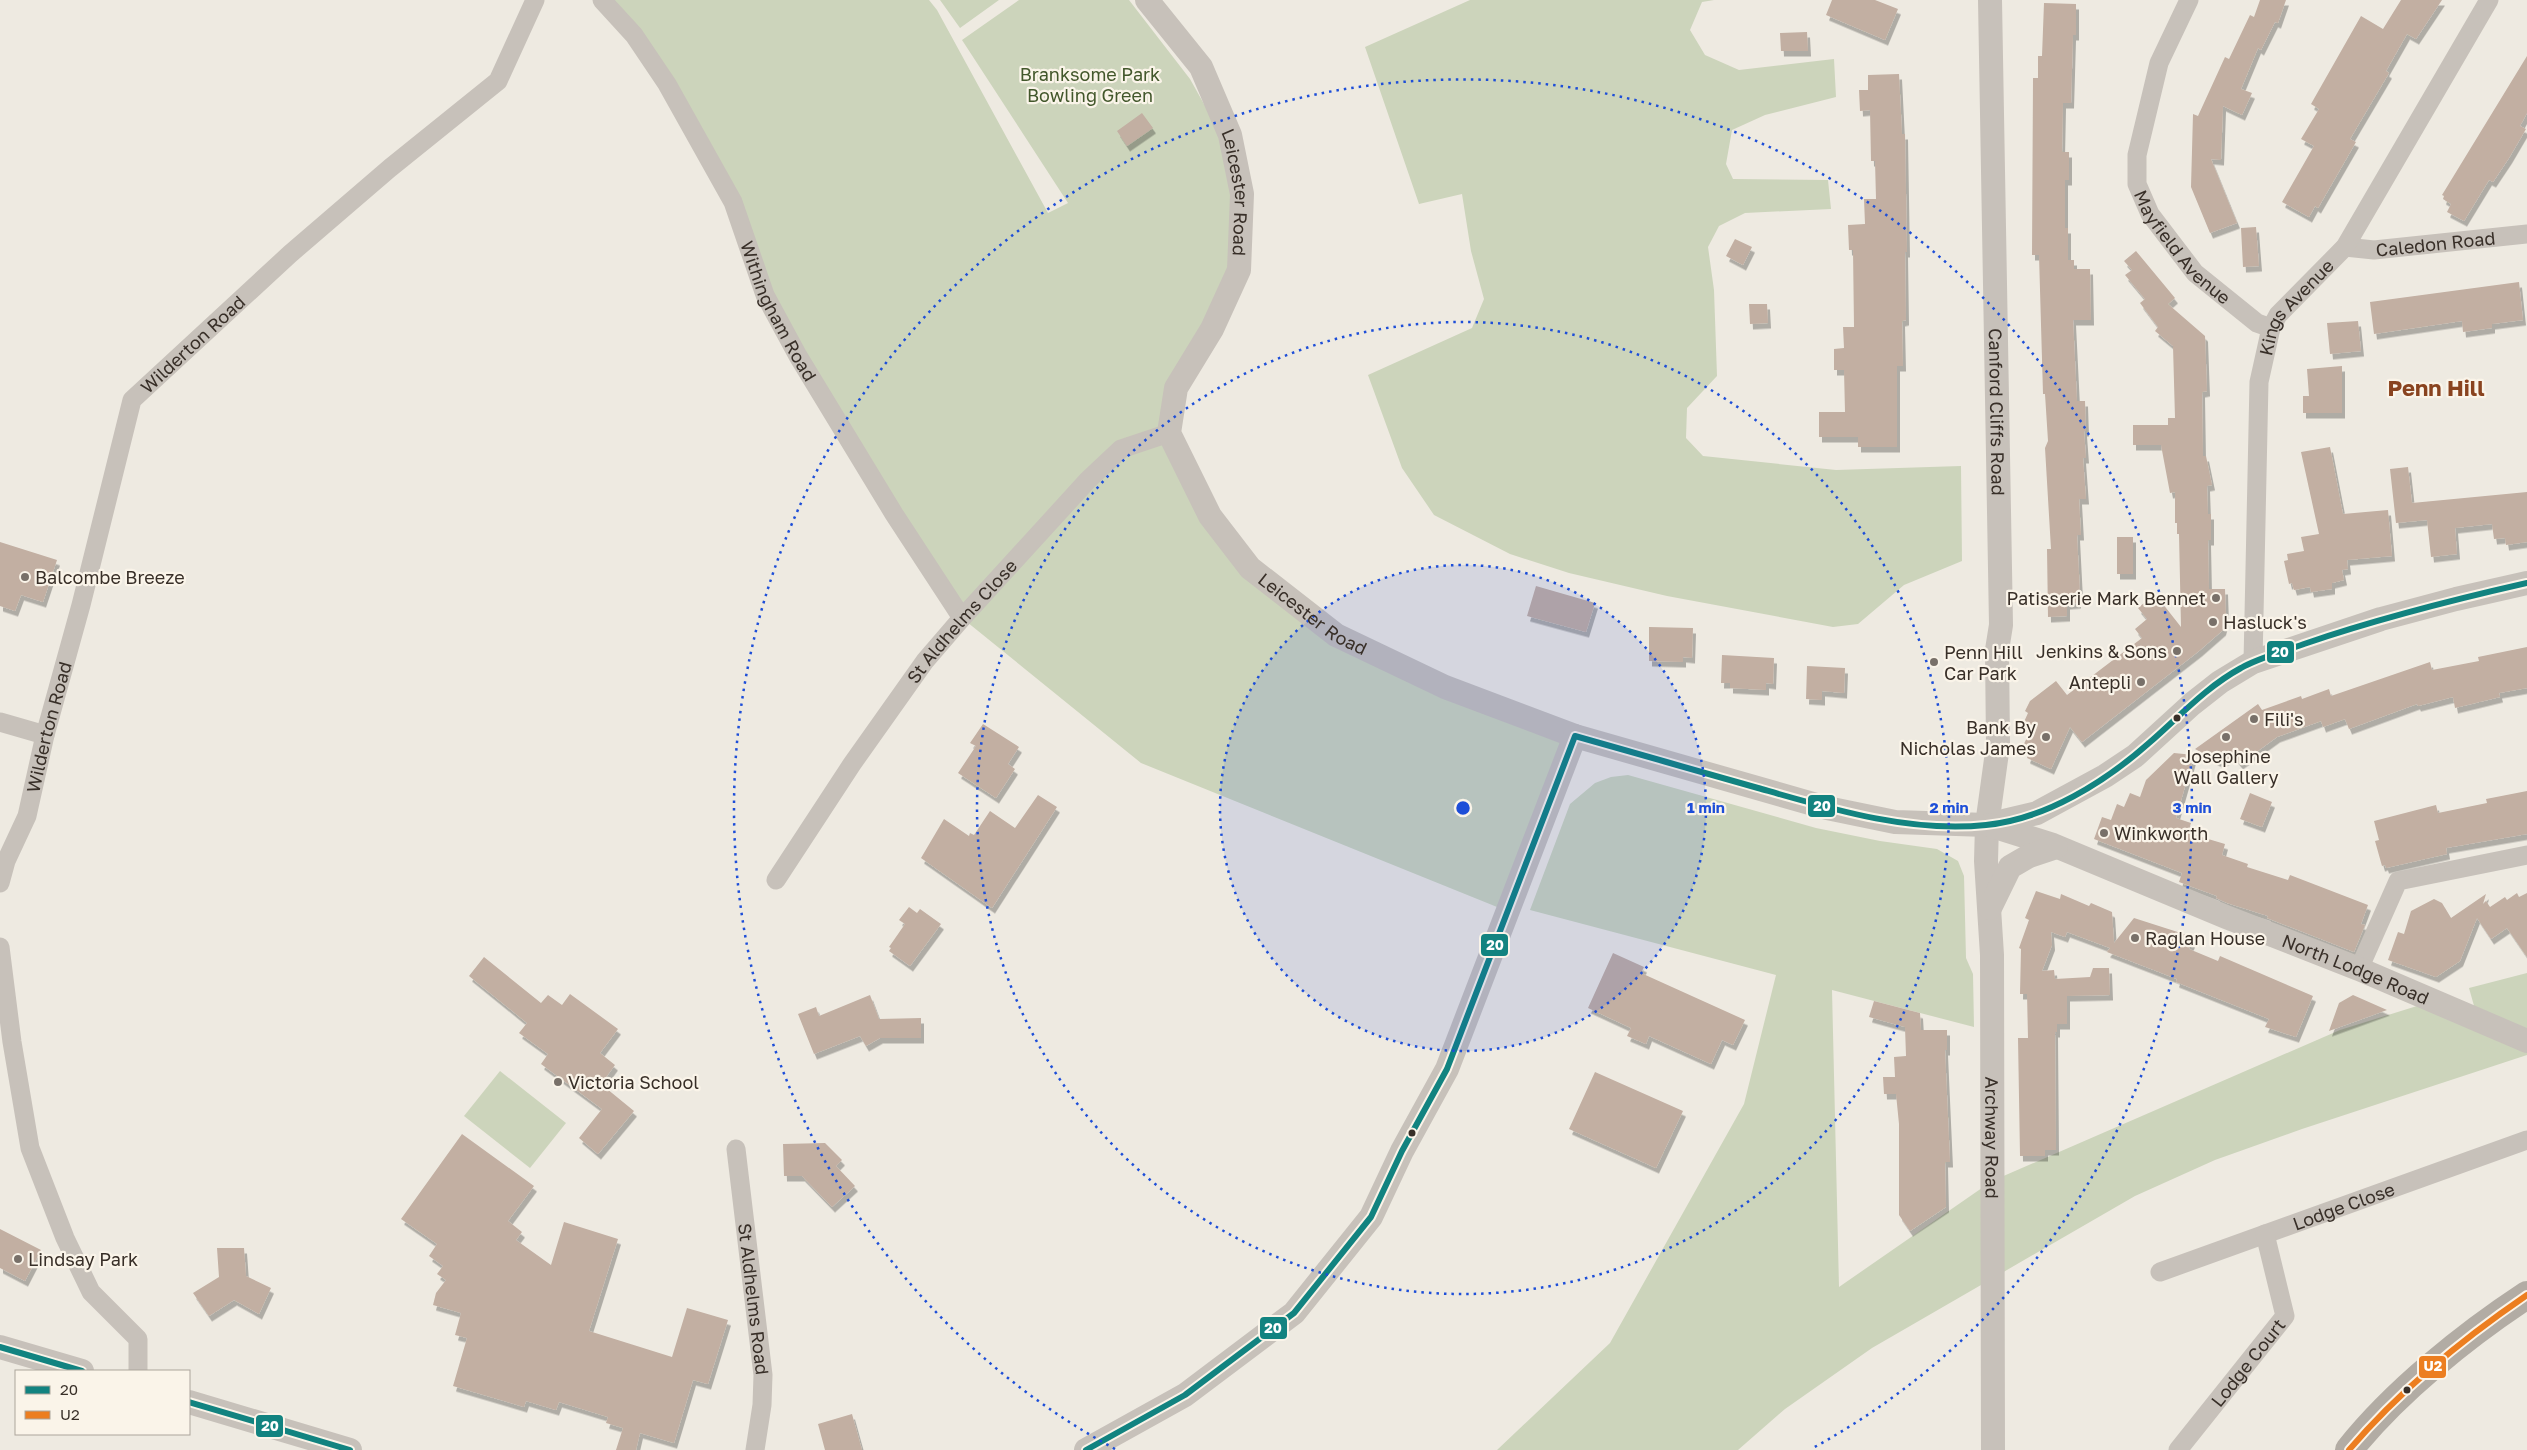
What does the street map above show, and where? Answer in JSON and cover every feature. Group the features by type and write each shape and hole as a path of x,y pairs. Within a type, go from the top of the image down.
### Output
{"highway":[{"path":"2349,1450 2366,1428 2424,1374 2504,1310 2527,1295"}],"street":[{"name":"Wilderton Road","path":"0,883 6,862 27,816 45,734 81,605 132,400 283,260 390,168 498,82 535,0"},
{"name":"Withingham Road","path":"602,0 634,35 667,84 733,202 765,295 798,356 894,514 962,618"},
{"name":"Leicester Road","path":"1147,0 1201,67 1209,83 1230,134 1242,194 1239,270 1212,329 1176,388 1169,433 1210,516 1250,568 1336,635 1445,686 1575,736 1837,810 1894,822 1987,825"},
{"name":"Canford Cliffs Road","path":"1987,825 1998,745 1997,650 2001,625 1990,0"},
{"name":"Mayfield Avenue","path":"2189,0 2159,63 2137,155 2137,184 2150,214 2195,273 2257,323 2271,328"},
{"name":"Kings Avenue","path":"2253,662 2259,382 2271,328 2278,315 2345,247 2489,0"},
{"name":"Caledon Road","path":"2345,247 2374,250 2527,234"},
{"name":"St Aldhelms Close","path":"776,880 791,851 925,661 962,618 1088,480 1121,449 1169,433"},
{"path":"1987,825 2037,813 2106,776 2135,756 2192,704 2220,682 2253,662 2381,619 2527,583"},
{"path":"0,722 45,734"},
{"path":"1086,1450 1185,1395 1294,1313 1371,1218 1402,1151 1447,1069 1575,736"},
{"name":"North Lodge Road","path":"1987,825 2056,847 2359,969 2527,1041"},
{"name":"Archway Road","path":"1987,825 1986,861 1990,908 1993,1450"},
{"path":"1990,908 2010,867 2029,856 2056,847"},
{"path":"2359,969 2398,881 2527,855"},
{"path":"0,947 12,1042 30,1148 65,1238 91,1292 138,1339 138,1370"},
{"name":"Lodge Close","path":"2160,1272 2527,1140"},
{"name":"St Aldhelms Road","path":"736,1149 763,1375 762,1406 755,1450"},
{"name":"Lodge Court","path":"2178,1450 2285,1316 2265,1234"},
{"path":"0,1347 79,1370"},
{"path":"190,1402 350,1450"}],"green space":[{"name":"Branksome Park Bowling Green","path":"602,0 929,0 937,10 1048,213 1068,203 962,40 1019,0 1129,0 1190,79 1204,104 1230,135 1239,270 1169,433 1210,516 1336,635 1575,736 1507,911 1141,763 962,618 798,356 733,202"},
{"path":"940,0 999,0 960,28"},
{"path":"1470,0 1714,0 1702,2 1690,30 1705,55 1739,70 1834,59 1836,97 1765,115 1732,130 1726,164 1733,179 1828,180 1831,209 1745,213 1719,226 1708,247 1714,290 1717,376 1687,408 1686,438 1703,456 1836,470 1961,466 1962,561 1904,585 1858,624 1833,627 1667,596 1569,573 1510,554 1434,515 1402,468 1368,375 1472,328 1484,299 1471,251 1462,194 1419,204 1365,47"},
{"path":"1628,775 1816,828 1880,841 1937,849 1958,861 1964,876 1966,958 1973,974 1974,1027 1832,990 1839,1287 1992,1181 2340,1030 2433,1001 2478,1020 2469,988 2527,973 2527,1055 2302,1129 2215,1160 2135,1196 1872,1348 1785,1409 1738,1450 1497,1450 1610,1343 1744,1104 1776,975 1530,910 1570,804 1595,783 1611,777"},
{"path":"500,1071 566,1123 530,1168 464,1116"}],"building":[{"path":"1832,0 1875,0 1898,9 1885,40 1826,15"},
{"path":"2260,0 2286,0 2278,23 2275,22 2261,50 2258,48 2241,89 2252,93 2242,115 2223,106 2221,160 2211,159 2237,223 2210,233 2191,187 2193,114 2198,116 2225,57 2229,59 2250,15 2254,17"},
{"path":"2401,0 2442,0 2416,39 2407,34 2386,71 2389,73 2350,139 2356,142 2318,208 2315,206 2309,217 2282,202 2314,146 2301,139 2319,109 2311,104 2361,16 2383,29"},
{"path":"2044,3 2076,4 2076,35 2073,35 2071,103 2063,103 2062,152 2069,152 2069,180 2065,180 2065,228 2068,228 2068,260 2074,260 2074,269 2090,269 2091,320 2073,320 2077,401 2085,401 2086,431 2084,431 2086,458 2083,458 2086,499 2079,499 2081,535 2077,535 2080,594 2078,594 2078,603 2067,604 2067,616 2048,617 2047,549 2051,549 2045,448 2048,441 2045,394 2043,394 2039,255 2032,255 2033,78 2038,78 2038,56 2042,56"},
{"path":"1807,32 1808,51 1781,51 1780,33"},
{"path":"2527,56 2527,113 2520,126 2526,129 2493,182 2489,180 2464,221 2447,212 2451,204 2443,199 2444,196 2442,195"},
{"path":"1899,74 1902,134 1905,134 1907,252 1905,252 1906,320 1902,321 1903,366 1897,366 1897,447 1858,447 1858,437 1819,437 1819,412 1845,412 1844,370 1834,370 1834,349 1844,348 1843,327 1854,327 1853,250 1849,250 1848,225 1865,224 1864,199 1876,199 1875,161 1871,161 1870,110 1860,111 1859,90 1868,90 1868,75"},
{"path":"1142,113 1153,128 1127,146 1117,131"},
{"path":"2256,227 2259,266 2243,267 2241,228"},
{"path":"1735,239 1752,247 1743,265 1726,256"},
{"path":"2136,251 2175,298 2168,304 2205,336 2207,391 2202,392 2203,456 2206,456 2212,485 2207,486 2208,514 2211,514 2211,540 2208,540 2209,589 2225,589 2226,618 2223,630 2199,651 2082,742 2070,727 2051,769 2027,758 2029,752 2022,748 2032,727 2023,724 2028,713 2025,711 2030,701 2056,681 2067,695 2142,638 2135,629 2147,619 2138,608 2155,594 2181,627 2179,534 2177,534 2177,523 2175,523 2175,492 2170,493 2161,445 2133,445 2133,425 2168,425 2168,418 2175,418 2173,346 2155,331 2158,327 2140,303 2145,299 2125,275 2132,270 2124,261"},
{"path":"2519,282 2523,320 2492,324 2492,328 2463,332 2462,321 2374,334 2370,302"},
{"path":"1749,304 1767,304 1768,323 1750,324"},
{"path":"2358,321 2361,351 2330,354 2327,323"},
{"path":"2342,366 2342,413 2303,413 2303,396 2309,396 2307,369"},
{"path":"2330,447 2343,514 2388,510 2392,556 2347,560 2348,569 2342,570 2344,580 2332,583 2332,589 2311,592 2310,587 2294,590 2292,583 2289,584 2284,561 2288,560 2287,554 2304,551 2301,537 2319,534 2301,452"},
{"path":"2408,467 2412,503 2527,492 2527,542 2506,545 2505,538 2494,539 2492,524 2455,528 2457,554 2431,557 2427,520 2396,523 2390,469"},
{"path":"2117,537 2133,537 2133,574 2117,574"},
{"name":"Balcombe Breeze","path":"0,542 57,560 43,602 21,595 15,611 0,606"},
{"path":"1536,586 1595,603 1586,632 1527,616"},
{"path":"1649,627 1693,628 1692,658 1683,657 1683,662 1649,661"},
{"path":"2527,647 2527,688 2499,693 2500,697 2455,708 2453,697 2418,706 2417,704 2349,729 2345,719 2323,727 2321,721 2277,737 2240,764 2233,755 2221,763 2195,749 2258,704 2262,710 2301,696 2302,699 2329,689 2331,696 2430,662 2432,670 2479,661 2478,657"},
{"path":"1722,655 1774,658 1773,684 1766,683 1766,690 1730,688 1730,683 1721,683"},
{"path":"1807,666 1845,668 1844,693 1822,691 1822,700 1806,699"},
{"path":"983,724 1019,747 1008,764 1015,769 996,798 958,773 976,746 970,743"},
{"path":"2174,753 2194,755 2176,818 2191,823 2188,833 2225,844 2222,855 2248,864 2247,867 2288,880 2290,875 2368,905 2361,924 2365,925 2354,952 2267,918 2268,916 2227,903 2216,898 2217,896 2179,882 2182,873 2094,839 2102,817 2111,820 2117,804 2124,807 2130,793 2140,797 2146,780"},
{"path":"2527,791 2527,834 2446,848 2447,854 2386,868 2385,865 2382,866 2375,841 2379,840 2374,821 2436,805 2438,813 2487,803 2486,799"},
{"path":"2250,793 2272,802 2262,827 2240,819"},
{"path":"1038,795 1057,807 992,908 921,858 944,819 969,836 970,833 974,835 990,811 1015,828"},
{"path":"2036,891 2060,899 2061,894 2089,906 2091,903 2112,912 2114,943 2134,918 2187,935 2186,939 2192,942 2189,949 2218,961 2220,956 2313,996 2296,1037 2265,1027 2269,1019 2176,982 2177,979 2107,952 2110,948 2067,932 2065,937 2051,932 2052,945 2042,971 2054,970 2055,979 2090,977 2093,968 2109,968 2110,995 2067,996 2067,1024 2057,1024 2057,1032 2055,1032 2056,1150 2045,1150 2045,1156 2020,1156 2018,1038 2028,1038 2027,994 2020,994 2021,949 2019,948 2029,920 2025,918"},
{"path":"2517,893 2519,897 2527,893 2527,957 2507,928 2491,939 2477,918 2460,961 2436,977 2388,960 2398,932 2404,934 2411,911 2434,899 2442,903 2451,918 2486,894 2483,904 2486,901 2490,907 2505,897 2507,900"},
{"path":"909,907 917,913 920,909 941,924 910,966 889,951 891,948 889,947 905,924 899,920"},
{"path":"1613,953 1644,967 1641,973 1745,1020 1733,1045 1722,1040 1711,1064 1649,1036 1646,1044 1627,1036 1631,1028 1588,1008"},
{"path":"484,957 541,1003 548,995 562,1005 570,994 618,1029 600,1053 615,1065 601,1084 634,1111 598,1154 579,1138 602,1109 541,1064 548,1054 519,1033 527,1023 469,976"},
{"path":"870,995 879,1019 921,1018 921,1038 880,1038 866,1046 860,1036 814,1054 798,1014 816,1007 819,1016"},
{"path":"2353,995 2387,1010 2329,1031 2339,1003"},
{"path":"1874,1001 1920,1013 1921,1030 1947,1030 1947,1050 1945,1050 1950,1162 1945,1162 1946,1207 1910,1231 1899,1215 1899,1124 1896,1094 1884,1094 1883,1077 1895,1077 1894,1057 1906,1056 1905,1027 1869,1017"},
{"path":"1595,1072 1683,1111 1656,1168 1569,1129"},
{"path":"462,1134 534,1186 508,1221 522,1232 516,1240 551,1265 564,1222 618,1239 589,1331 672,1357 687,1308 728,1320 708,1384 693,1380 674,1443 640,1433 636,1450 616,1450 623,1428 606,1423 608,1417 559,1402 556,1410 526,1401 524,1407 453,1386 467,1338 455,1335 461,1313 433,1305 436,1293 446,1280 437,1274 443,1266 429,1256 437,1244 401,1219"},
{"path":"825,1143 842,1160 836,1166 855,1186 832,1207 802,1176 784,1176 783,1144"},
{"name":"Lindsay Park","path":"0,1229 41,1250 25,1281 0,1268"},
{"path":"217,1248 244,1248 246,1276 271,1288 259,1314 234,1300 209,1316 193,1293 219,1277"},
{"path":"852,1414 862,1450 825,1450 818,1424"}],"transit line":[{"name":"20","path":"1575,736 1842,811 1928,826 1986,825 2031,815 2052,807 2094,785 2132,757 2216,684 2256,661 2387,618 2527,583"},
{"name":"20","path":"1086,1450 1185,1395 1294,1313 1371,1217 1402,1151 1447,1069 1575,736"},
{"name":"U2","path":"2349,1450 2389,1406 2433,1366 2527,1295"},
{"name":"20","path":"0,1347 79,1370"},
{"name":"20","path":"190,1402 350,1450"}],"place":[{"name":"Balcombe Breeze","path":"25,577"},
{"name":"Patisserie Mark Bennet","path":"2216,598"},
{"name":"Hasluck's","path":"2213,622"},
{"name":"Jenkins & Sons","path":"2177,651"},
{"name":"Penn Hill Car Park","path":"1934,662"},
{"name":"Antepli","path":"2141,682"},
{"name":"Fili's","path":"2254,719"},
{"name":"Bank By Nicholas James","path":"2046,737"},
{"name":"Josephine Wall Gallery","path":"2226,737"},
{"name":"Winkworth","path":"2104,833"},
{"name":"Raglan House","path":"2135,938"},
{"name":"Victoria School","path":"558,1082"},
{"name":"Lindsay Park","path":"18,1259"}],"district":[{"name":"Penn Hill","path":"2436,387"}]}
